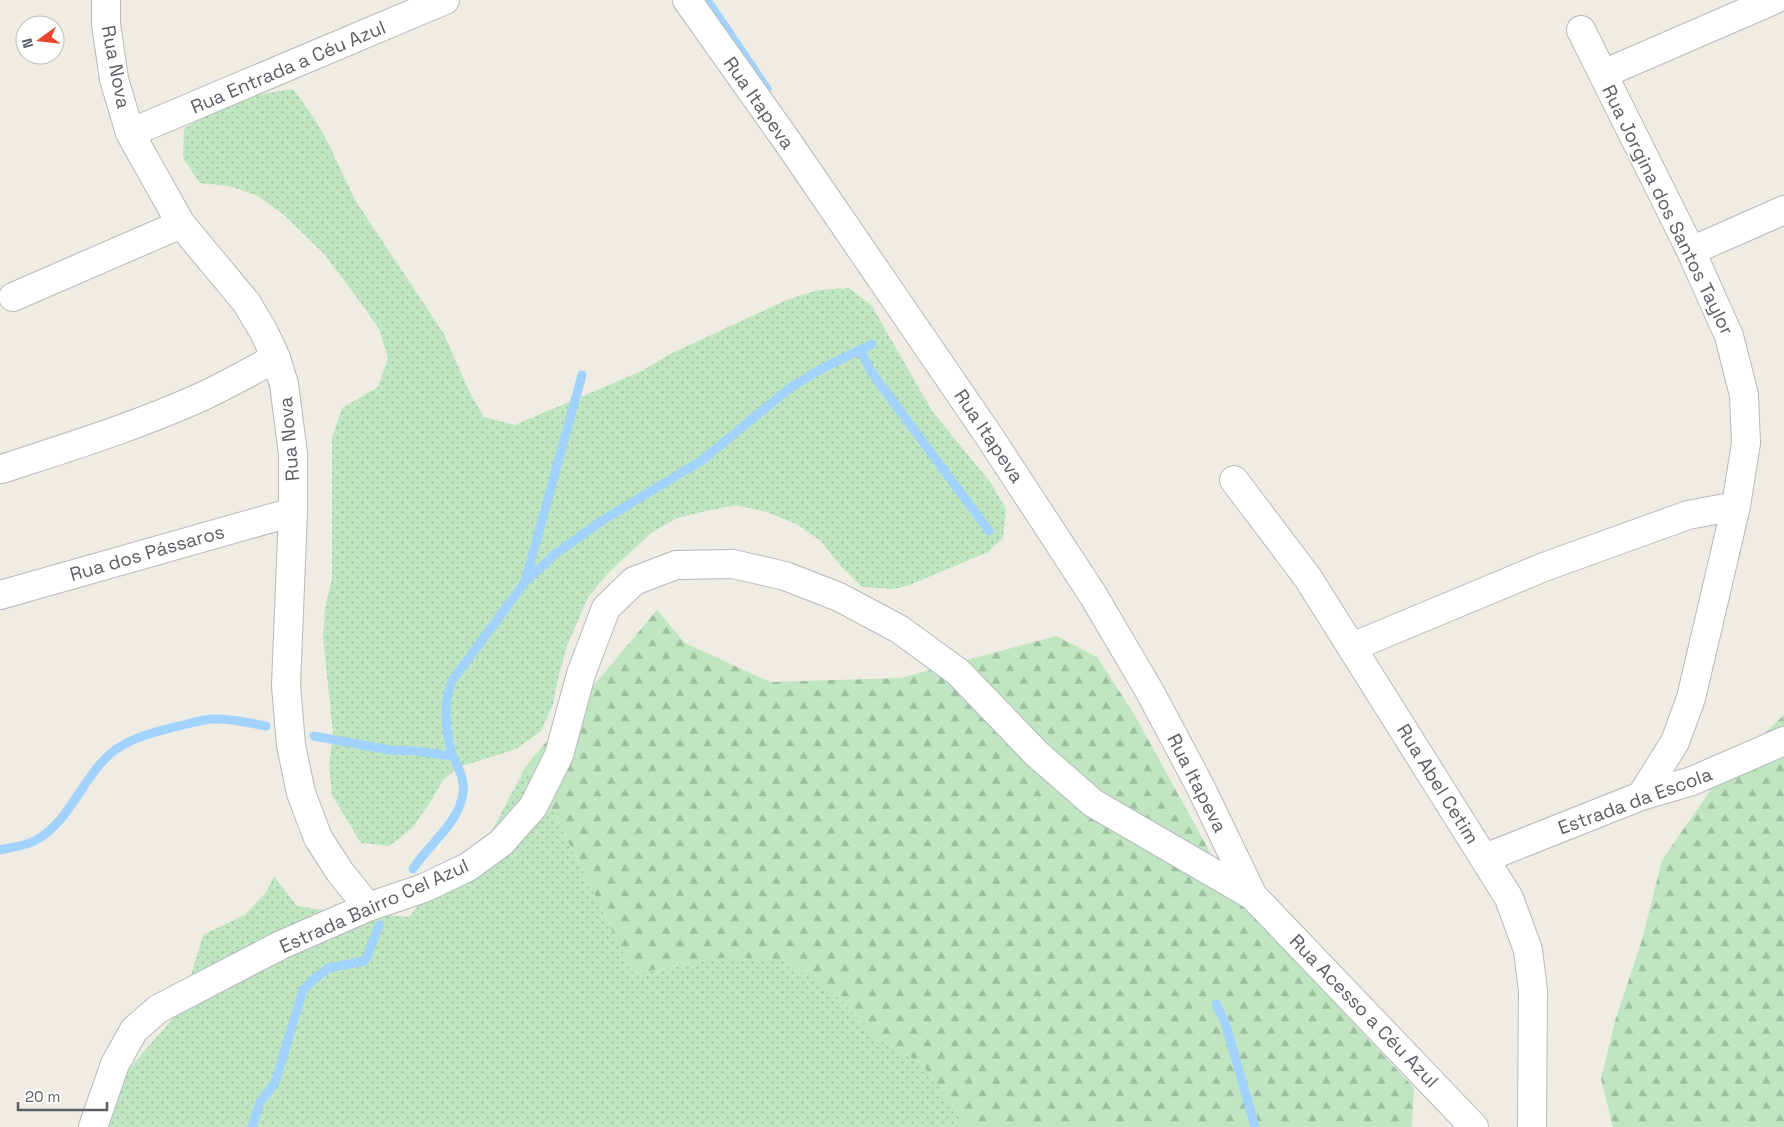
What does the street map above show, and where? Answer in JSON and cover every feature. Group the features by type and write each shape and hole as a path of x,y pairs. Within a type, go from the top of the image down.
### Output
{"street":[{"name":"Rua Nova","path":"106,0 106,24 114,79 130,133 181,224 246,302 264,332 276,358 284,384 293,454 293,512 286,685 291,745 301,793 318,838 340,872 368,907"},
{"name":"Rua Entrada a Céu Azul","path":"130,133 445,0"},
{"name":"Rua Itapeva","path":"687,0 787,141 989,436 1094,595 1177,743 1253,896"},
{"path":"1603,74 1774,0"},
{"name":"Rua Jorgina dos Santos Taylor","path":"1581,30 1730,336 1744,395 1746,443 1736,506 1691,698 1675,742 1641,796"},
{"path":"1690,251 1784,210"},
{"path":"13,297 181,224"},
{"path":"2,469 156,416 202,396 276,358"},
{"name":"Rua Abel Cetim","path":"1234,480 1308,578 1509,898 1528,950 1533,991 1532,1127"},
{"path":"1352,647 1552,564 1688,515 1736,506"},
{"name":"Rua dos Pássaros","path":"0,595 293,512"},
{"name":"Estrada Bairro Cel Azul","path":"93,1127 115,1064 134,1030 158,1010 281,946 368,907 442,880 468,867 501,843 533,807 559,755 582,674 606,608 634,581 676,565 733,564 785,576 839,597 899,629 958,672 1037,754 1093,803 1253,896"},
{"name":"Estrada da Escola","path":"1485,858 1641,796 1692,781 1784,741"},
{"name":"Rua Acesso a Céu Azul","path":"1253,896 1474,1127"}],"green space":[{"path":"293,89 314,118 355,200 444,334 469,391 484,417 515,425 644,370 670,354 789,299 819,290 849,288 872,306 932,411 991,483 1006,509 1003,538 988,552 907,586 893,589 862,587 840,565 821,541 796,524 767,512 736,505 677,518 651,533 608,573 588,597 567,646 553,704 541,731 516,749 459,767 443,780 412,828 389,846 361,843 332,795 329,764 333,732 323,638 325,608 332,579 332,438 342,408 378,387 388,358 379,329 361,303 325,255 283,214 256,195 229,186 200,183 183,158 184,129 209,114 236,102"},
{"path":"657,610 685,643 770,682 901,678 1056,636 1097,657 1134,714 1233,894 1414,1088 1412,1127 961,1127 959,1114 921,1063 879,1040 838,997 783,959 716,958 634,974 555,815 526,766"},
{"path":"1784,715 1784,1127 1613,1127 1601,1079 1615,1021 1642,940 1662,860 1722,774"},
{"path":"526,766 555,815 634,974 716,958 783,959 838,997 879,1040 921,1063 959,1114 961,1127 95,1127 121,1078 181,1009 203,935 246,914 267,891 274,876 297,906 409,917 437,883 484,846"}],"waterway":[{"path":"707,0 767,89"},
{"path":"413,869 456,814 463,793 462,778 451,751 447,725 446,704 452,681 525,582 555,554 603,520 701,461 791,387 821,369 872,344"},
{"path":"860,350 872,373 989,531"},
{"path":"525,582 582,375"},
{"path":"0,850 28,844 47,833 64,814 102,762 110,754 130,741 164,730 210,719 233,720 266,726"},
{"path":"314,736 390,750 416,751 452,756"},
{"path":"252,1127 260,1102 275,1083 303,990 329,968 364,961 379,925"},
{"path":"1216,1004 1225,1022 1255,1127"}]}
